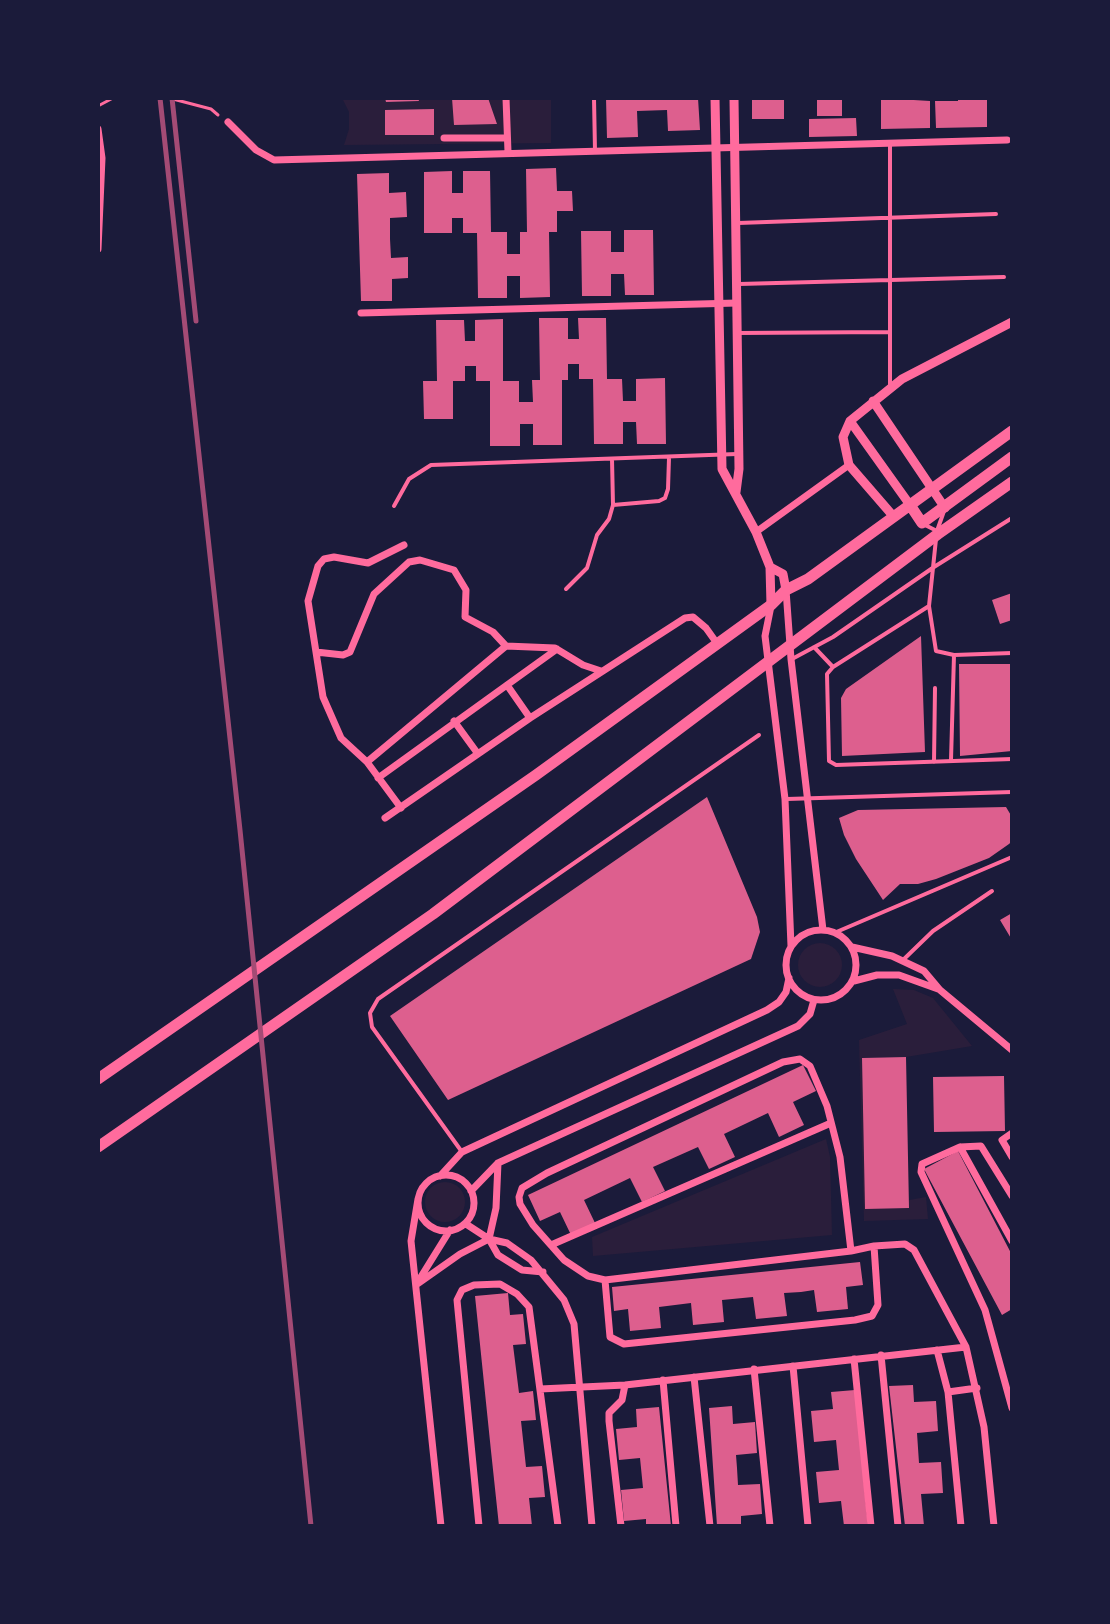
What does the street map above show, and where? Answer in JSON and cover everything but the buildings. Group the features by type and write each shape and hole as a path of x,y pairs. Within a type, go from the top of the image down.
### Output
{"main road":[{"path":"98,1079 536,775 771,605 786,590 808,579 1012,431"},
{"path":"910,505 922,523 1012,457"},
{"path":"98,1147 433,914 926,543 1012,482"}],"street":[{"path":"506,98 508,152"},
{"path":"715,98 722,469 756,532 770,567 771,605 765,636 785,799 791,946 786,967 795,988 814,1000 837,997 853,981 857,970 852,947 844,938 823,930 801,937 791,946"},
{"path":"734,98 739,454 736,492"},
{"path":"228,122 256,150 274,160 1007,140"},
{"path":"98,129 102,158 98,249"},
{"path":"444,138 507,138"},
{"path":"361,313 737,303"},
{"path":"894,517 849,465 843,437 850,421 890,388 1012,322"},
{"path":"873,401 945,508"},
{"path":"850,421 910,505"},
{"path":"756,532 849,465"},
{"path":"401,808 367,762 341,738 323,697 308,601 318,566 324,559 334,557 368,563 404,545"},
{"path":"316,652 343,655 350,652 374,594 409,562 420,560 454,570 466,590 465,617 493,632 506,646"},
{"path":"770,567 783,574 786,590 806,799 823,930"},
{"path":"385,818 530,718 685,618 693,617 716,642"},
{"path":"367,762 506,646 557,649 583,665 601,671"},
{"path":"378,778 557,649"},
{"path":"507,685 530,718"},
{"path":"454,721 478,754"},
{"path":"852,947 903,960 924,971 940,990 1012,1050"},
{"path":"853,981 877,975 899,975 940,990"},
{"path":"441,1526 411,1241 418,1199 425,1184 440,1176 462,1152 753,1018 779,1002 786,992 789,978"},
{"path":"471,1191 498,1163 798,1026 810,1014 814,1000"},
{"path":"851,1251 840,1157 831,1123 810,1066 800,1059 783,1062 547,1173 522,1188 519,1197 533,1225 564,1260 588,1276 605,1280 851,1251 874,1246 905,1244 914,1250 966,1347 984,1427 994,1526"},
{"path":"551,1245 831,1123"},
{"path":"1012,1133 1002,1140 1012,1157"},
{"path":"1012,1196 981,1146 960,1147 922,1164 921,1172 985,1310 1012,1408"},
{"path":"960,1147 1012,1241"},
{"path":"498,1163 496,1208 489,1239 498,1255 522,1270 543,1272"},
{"path":"418,1199 418,1207 426,1223 441,1230 466,1224 474,1204 471,1191 458,1178 440,1176"},
{"path":"466,1224 489,1239 507,1243 543,1272 564,1300 574,1324 592,1526"},
{"path":"416,1285 450,1230"},
{"path":"416,1285 460,1254 489,1239"},
{"path":"605,1280 610,1337 624,1344 855,1320 872,1316 878,1305 874,1246"},
{"path":"479,1526 457,1300 462,1290 474,1285 500,1284 517,1294 529,1307 558,1526"},
{"path":"540,1389 625,1385 966,1347"},
{"path":"937,1350 948,1392 961,1526"},
{"path":"881,1355 898,1526"},
{"path":"854,1359 871,1526"},
{"path":"793,1366 808,1526"},
{"path":"754,1369 770,1526"},
{"path":"694,1377 710,1526"},
{"path":"663,1380 676,1526"},
{"path":"621,1526 609,1413 622,1400 625,1385"},
{"path":"948,1392 977,1388"}],"lane":[{"path":"594,98 595,153"},
{"path":"890,144 890,388"},
{"path":"736,223 996,214"},
{"path":"737,284 1004,277"},
{"path":"737,333 890,332"},
{"path":"394,506 409,479 431,465 739,454"},
{"path":"613,505 665,498 669,458"},
{"path":"566,589 587,568 597,535 609,519 613,505 612,459"},
{"path":"945,508 937,531 929,606 936,651 954,655 1012,653"},
{"path":"791,659 1012,518"},
{"path":"922,523 937,531"},
{"path":"929,606 833,667 825,678 829,761 836,765 1012,759"},
{"path":"814,647 833,667"},
{"path":"951,761 954,655"},
{"path":"934,762 935,688"},
{"path":"462,1152 372,1027 370,1013 378,999 759,735"},
{"path":"785,799 1012,792"},
{"path":"834,933 1012,857"},
{"path":"903,960 933,931 992,891"}],"path":[{"path":"98,106 113,98"},
{"path":"169,98 211,109 228,122"}],"shaded area":[{"path":"342,98 551,98 551,143 344,145 349,129 349,112"},
{"path":"820,943 836,949 842,965 836,981 820,987 804,981 798,965 804,949"},
{"path":"893,989 914,990 933,998 972,1046 906,1057 862,1058 865,1208 926,1197 928,1219 864,1221 859,1040 907,1024"},
{"path":"826,1139 830,1157 832,1235 593,1256 592,1237"},
{"path":"445,1182 459,1188 465,1202 459,1216 445,1222 431,1216 425,1202 431,1188"}],"railway":[{"path":"160,98 240,830 311,1526"},
{"path":"172,98 196,321"}]}
